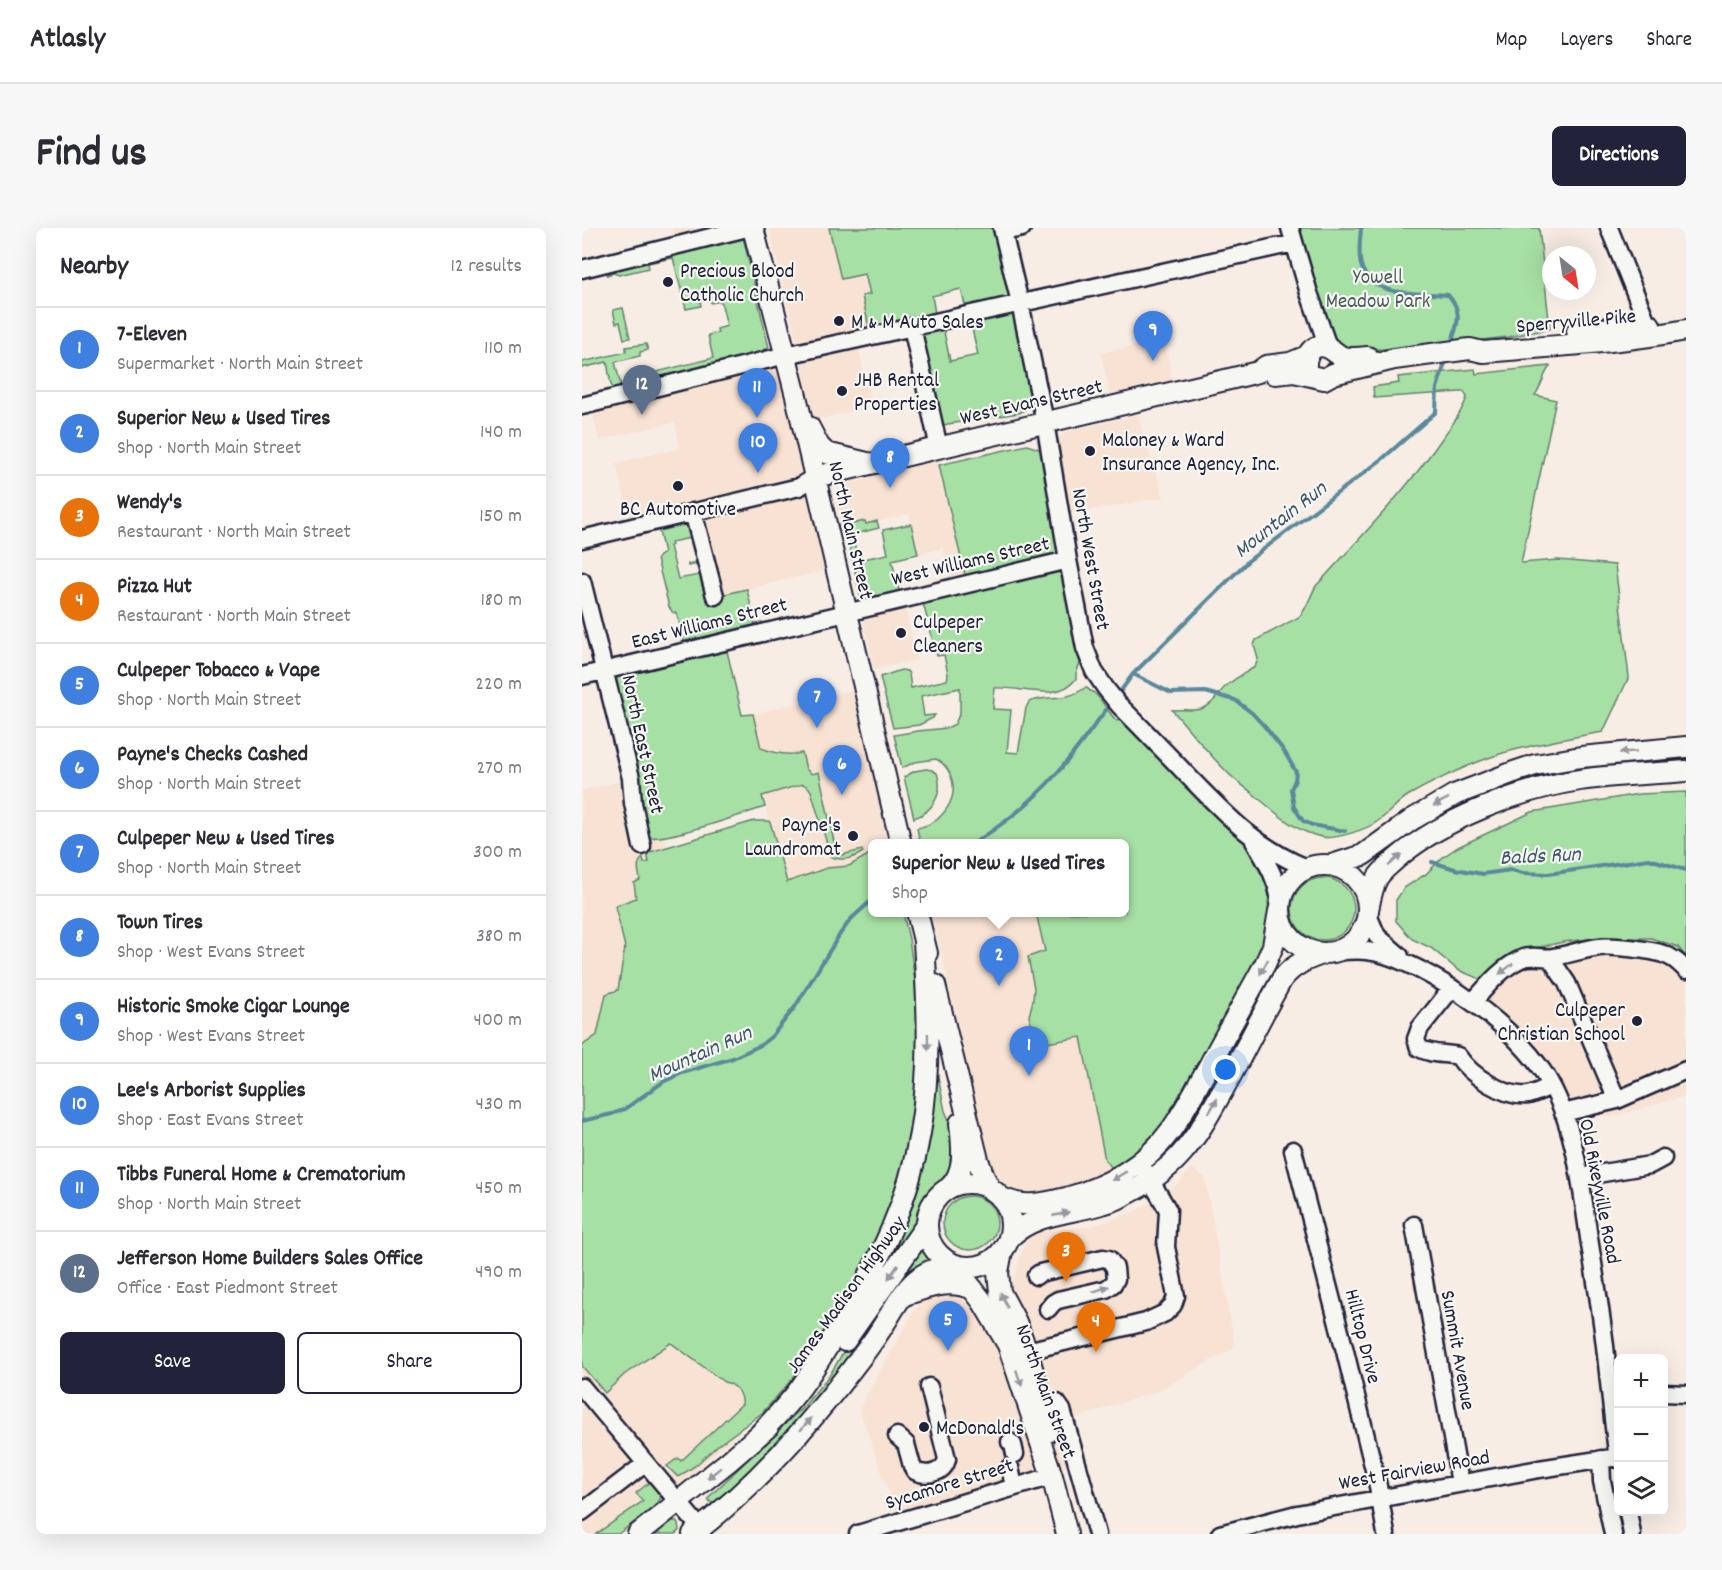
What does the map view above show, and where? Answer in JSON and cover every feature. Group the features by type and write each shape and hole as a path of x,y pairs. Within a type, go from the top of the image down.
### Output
{"main road":[{"name":"North Main Street","path":"753,228 786,355 900,839"},
{"name":"Sperryville Pike","path":"1470,349 1478,342 1648,325 1675,324 1686,328"},
{"name":"Sperryville Pike","path":"1334,374 1394,359 1470,349 1483,352 1616,341 1646,338 1686,328"},
{"name":"Sperryville Pike","path":"1321,352 1342,357 1394,359"},
{"name":"West Evans Street","path":"1258,372 1266,366 1290,363 1321,352"},
{"path":"1321,352 1336,356 1338,364 1334,374 1324,379 1313,377 1306,369 1305,362 1321,352"},
{"name":"West Evans Street","path":"815,477 1258,372 1273,374 1294,372 1313,377"},
{"path":"797,403 822,450 871,464"},
{"path":"949,1188 975,1184 1013,1203 1022,1205 1054,1201 1095,1189 1125,1173 1158,1146 1180,1117 1262,970 1273,946 1279,905 1285,886 1294,875 1315,865 1332,865 1363,855 1413,819 1447,799 1483,783 1535,765 1581,757 1686,747"},
{"path":"699,1532 805,1426 838,1387 914,1282 923,1275 942,1267 980,1266 988,1263 1017,1229 1037,1219 1101,1205 1150,1180 1168,1167 1199,1131 1282,979 1303,960 1348,946 1361,933 1377,879 1396,860 1439,830 1481,809 1539,789 1581,780 1686,771"},
{"path":"1332,865 1344,869 1358,881 1367,898 1368,912"},
{"path":"1279,905 1281,924 1287,936 1297,945 1309,951 1331,952"},
{"name":"North Main Street","path":"918,917 978,1160 984,1177 1008,1210 1010,1218 1011,1227 998,1272 1000,1292 1028,1351 1045,1412 1052,1476"},
{"path":"759,1435 800,1389 822,1357 869,1277 894,1226 906,1192 920,1134 925,1097 928,1041 924,942"},
{"name":"North Main Street","path":"958,1076 961,1168 957,1179 936,1199 928,1215 927,1232 933,1249 939,1256 954,1265 973,1289 997,1324 1008,1345 1052,1476 1067,1534"},
{"name":"James Madison Highway","path":"638,1534 759,1435 797,1398 839,1350 927,1224"},
{"path":"902,1296 942,1284 959,1284 973,1289"}],"street":[{"path":"582,269 747,228"},
{"path":"1002,230 1022,228"},
{"path":"1610,228 1648,325"},
{"name":"North West Street","path":"1002,230 1045,422 1085,648 1094,670 1106,689 1126,712 1224,813 1252,838 1280,856 1307,868"},
{"path":"582,406 786,355 1020,303 1292,235 1326,341 1321,352"},
{"path":"912,327 939,448"},
{"path":"582,539 799,487 815,477"},
{"path":"693,512 716,596"},
{"name":"West Williams Street","path":"847,612 1068,560"},
{"name":"North East Street","path":"582,581 631,778 633,803 642,846"},
{"name":"East Williams Street","path":"582,676 847,612"},
{"name":"North West Street","path":"1252,838 1278,886 1279,905"},
{"path":"1368,912 1377,936 1410,964"},
{"path":"1473,1002 1491,981 1523,958 1538,956 1550,958 1600,946 1663,954 1676,960 1686,970"},
{"name":"Old Rixeyville Road","path":"1331,952 1367,951 1410,964 1452,988 1499,1022 1533,1059 1551,1086 1563,1113 1580,1177 1614,1395"},
{"path":"1550,958 1567,983 1617,1100"},
{"path":"1452,988 1420,1028 1416,1040 1419,1048 1426,1052 1458,1056 1473,1072 1512,1095 1527,1095 1551,1086"},
{"path":"1563,1113 1617,1100 1686,1070"},
{"name":"Hilltop Drive","path":"1293,1150 1345,1351 1380,1498 1386,1534"},
{"path":"1580,1177 1650,1165 1663,1158"},
{"path":"1028,1351 1146,1322 1170,1309 1176,1296 1166,1247 1168,1210 1140,1162"},
{"name":"Summit Avenue","path":"1413,1225 1460,1484"},
{"path":"1036,1276 1040,1273 1103,1258 1109,1259 1115,1268 1116,1279 1109,1288 1058,1300 1048,1309"},
{"path":"582,1387 678,1502 699,1532"},
{"path":"897,1436 906,1444 915,1471 924,1474 937,1471 945,1466 947,1459 928,1387"},
{"path":"1668,1393 1686,1394"},
{"path":"1042,1401 1057,1403 1062,1410 1097,1534"},
{"name":"West Fairview Road","path":"1220,1534 1296,1514 1614,1458"},
{"path":"1600,1460 1612,1534"},
{"path":"1013,1461 1014,1488"},
{"path":"582,1512 646,1463"},
{"name":"Sycamore Street","path":"858,1534 1052,1476"},
{"path":"1629,1516 1632,1534"}],"shaded area":[{"path":"672,228 721,228 674,240"},
{"path":"769,228 829,228 841,279 865,274 870,294 862,297 870,330 798,346"},
{"path":"1164,340 1173,380 1110,395 1101,353"},
{"path":"858,346 872,407 815,420 802,359"},
{"path":"777,363 804,479 630,521 616,463 680,448 675,422 599,440 592,410"},
{"path":"1137,415 1164,497 1070,514 1057,451 1058,440 1069,431"},
{"path":"938,461 966,577 952,581 943,548 918,554 909,514 841,530 836,504 841,490 852,482"},
{"path":"808,493 827,570 719,596 698,519"},
{"path":"904,604 917,660 874,669 862,614"},
{"path":"855,689 885,810 882,818 887,839 868,839 868,855 849,866 827,868 787,882 759,786 760,748 753,714"},
{"path":"644,776 734,1054 582,1115 582,790"},
{"path":"933,917 1037,917 1045,951 1028,957 1034,988 1029,1016 1036,1045 1081,1036 1105,1160 1115,1171 1045,1196 1019,1196 1000,1182 987,1151"},
{"path":"1596,938 1651,938 1678,947 1686,957 1686,1096 1611,1117 1554,1106 1475,984 1517,952 1563,942"},
{"path":"1192,1168 1205,1178 1235,1347 1158,1391 1076,1418 1084,1461 896,1513 859,1408 915,1310 922,1302 937,1295 955,1295 966,1299 973,1305 1008,1287 1016,1274 1027,1240 1036,1232 1092,1226 1131,1213 1179,1183"},
{"path":"671,1343 724,1382 730,1383 741,1394 753,1420 656,1506 618,1534 582,1534 582,1366 605,1392 625,1374"}],"green space":[{"path":"829,228 996,228 1012,298 966,309 961,289 932,296 935,313 869,327 862,296 870,294 865,274 841,279"},
{"name":"Yowell Meadow Park","path":"1298,228 1539,228 1542,256 1542,300 1547,300 1550,329 1508,337 1417,347 1347,351 1329,342"},
{"path":"743,237 769,348 763,352 635,383 633,376 713,358 708,335 718,333 717,329 727,326 721,301 711,303 709,299 700,301 701,306 686,309 673,258 648,263 649,268 619,275 613,273 607,275 608,272"},
{"path":"623,308 630,338 624,339 620,322 616,323 613,310"},
{"path":"1014,310 1030,392 1030,402 1027,407 1019,413 931,428 910,334 943,327 950,361 978,355 970,320"},
{"path":"646,344 648,350 640,352 640,356 615,362 621,386 613,388 611,385 607,362 582,368 582,362 626,352 626,347"},
{"path":"1550,366 1535,395 1556,400 1521,563 1558,560 1615,565 1629,677 1603,732 1526,747 1477,762 1409,795 1378,821 1351,833 1328,838 1313,835 1295,827 1230,775 1172,710 1194,710 1205,707 1229,683 1255,667 1258,659 1254,645 1256,640 1302,614 1316,586 1382,514 1429,457 1456,418 1467,397 1464,392 1460,392 1374,398 1373,387 1399,383 1398,377 1475,369 1476,374"},
{"path":"1027,445 1042,450 1063,555 965,575 939,465"},
{"path":"865,521 866,524 877,521 879,528 847,536 844,526"},
{"path":"688,524 701,563 688,566 696,562 691,538 671,542 678,579 705,574 712,597 747,589 755,625 684,642 677,613 673,613 669,607 657,559 664,553 659,531"},
{"path":"911,524 918,554 892,560 899,591 861,599 848,539 853,538 858,560 888,554 883,530"},
{"path":"1065,569 1081,660 1076,679 1068,686 1049,692 995,688 993,709 1011,710 1007,752 1018,753 1029,702 1064,697 1086,687 1097,695 1117,721 1120,718 1254,852 1270,888 1268,903 1270,919 1263,954 1161,1132 1115,1171 1105,1160 1081,1037 1036,1045 1029,1016 1034,988 1028,957 1045,951 1037,917 1129,917 1129,839 919,839 917,828 934,821 947,808 953,791 952,782 947,768 936,759 915,762 902,768 894,735 947,728 955,724 960,712 960,688 921,696 924,716 935,715 933,718 919,725 893,728 880,677 901,670 907,671 911,688 947,680 944,655 937,656 923,603"},
{"path":"727,651 742,715 753,714 761,748 781,754 802,753 806,769 812,774 819,772 837,856 862,850 863,852 847,859 831,857 811,791 803,784 762,796 765,807 686,832 646,837 645,833 648,831 643,808 638,807 616,678 619,675 694,656 695,658"},
{"path":"926,769 937,773 938,794 927,811 914,818 904,777 915,771"},
{"path":"1686,792 1686,957 1678,947 1651,938 1596,938 1563,942 1517,952 1480,979 1458,970 1431,948 1412,939 1396,921 1396,900 1404,888 1426,874 1443,857 1458,847 1532,812 1639,794"},
{"path":"754,821 769,821 787,882 827,868 849,866 868,855 868,917 904,917 915,981 918,1050 914,1107 903,1166 889,1210 865,1266 814,1352 796,1375 762,1413 678,1477 667,1466 678,1458 681,1461 742,1404 740,1393 735,1387 724,1382 671,1343 625,1374 605,1393 582,1366 582,1046 597,1035 606,994 618,990 625,947 615,906 636,898 634,883 640,880 638,868 641,860 643,858 644,863 649,862 647,853"},
{"path":"1317,878 1329,878 1345,887 1352,897 1354,909 1352,921 1345,931 1329,940 1317,940 1306,935 1297,926 1292,915 1292,903 1297,892 1306,883"},
{"path":"936,1077 938,1077 949,1120 950,1167 926,1198 915,1231 875,1290"},
{"path":"965,1196 975,1196 985,1200 993,1208 997,1223 993,1238 985,1246 975,1250 965,1250 955,1246 947,1238 943,1228 943,1218 947,1208 955,1200"},
{"path":"922,1244 932,1259 918,1266 900,1282 867,1337 779,1444 715,1505 711,1503 708,1499 711,1495 804,1406 831,1373 861,1322"},
{"path":"651,1481 661,1497 656,1506 618,1534 596,1534 643,1501 636,1493"},
{"path":"671,1521 676,1521 678,1524 679,1530 676,1534 651,1534"}],"waterway":[{"name":"Mountain Run","path":"1361,228 1359,252 1361,265 1366,276 1375,284 1398,292 1448,295 1453,301 1458,319 1451,344"},
{"name":"Mountain Run","path":"1117,696 1133,674 1248,561 1381,460 1436,412 1437,388 1446,360"},
{"name":"Balds Run","path":"1133,674 1171,693 1205,692 1235,700 1265,727 1284,751 1296,772 1291,789 1294,807 1303,821 1312,825 1345,831"},
{"name":"Mountain Run","path":"980,839 1014,815 1047,785 1112,702"},
{"name":"Balds Run","path":"1432,862 1483,874 1511,870 1548,874 1649,859 1686,870"},
{"name":"Mountain Run","path":"582,1121 625,1109 663,1082 682,1073 733,1058 761,1045 772,1036 795,1007 851,919 868,904"}],"place":[{"name":"Precious Blood Catholic Church","path":"668,282"},
{"name":"M & M Auto Sales","path":"839,321"},
{"name":"Historic Smoke Cigar Lounge","path":"1153,361"},
{"name":"JHB Rental Properties","path":"842,391"},
{"name":"Jefferson Home Builders Sales Office","path":"642,415"},
{"name":"Tibbs Funeral Home & Crematorium","path":"757,418"},
{"name":"Maloney & Ward Insurance Agency, Inc.","path":"1090,451"},
{"name":"Lee's Arborist Supplies","path":"758,473"},
{"name":"BC Automotive","path":"678,486"},
{"name":"Town Tires","path":"890,488"},
{"name":"Culpeper Cleaners","path":"901,633"},
{"name":"Culpeper New & Used Tires","path":"817,728"},
{"name":"Payne's Checks Cashed","path":"842,795"},
{"name":"Payne's Laundromat","path":"853,836"},
{"name":"Superior New & Used Tires","path":"999,986"},
{"name":"Culpeper Christian School","path":"1637,1021"},
{"name":"7-Eleven","path":"1029,1076"},
{"name":"Wendy's","path":"1066,1282"},
{"name":"Culpeper Tobacco & Vape","path":"948,1351"},
{"name":"Pizza Hut","path":"1096,1352"},
{"name":"McDonald's","path":"924,1427"}]}
